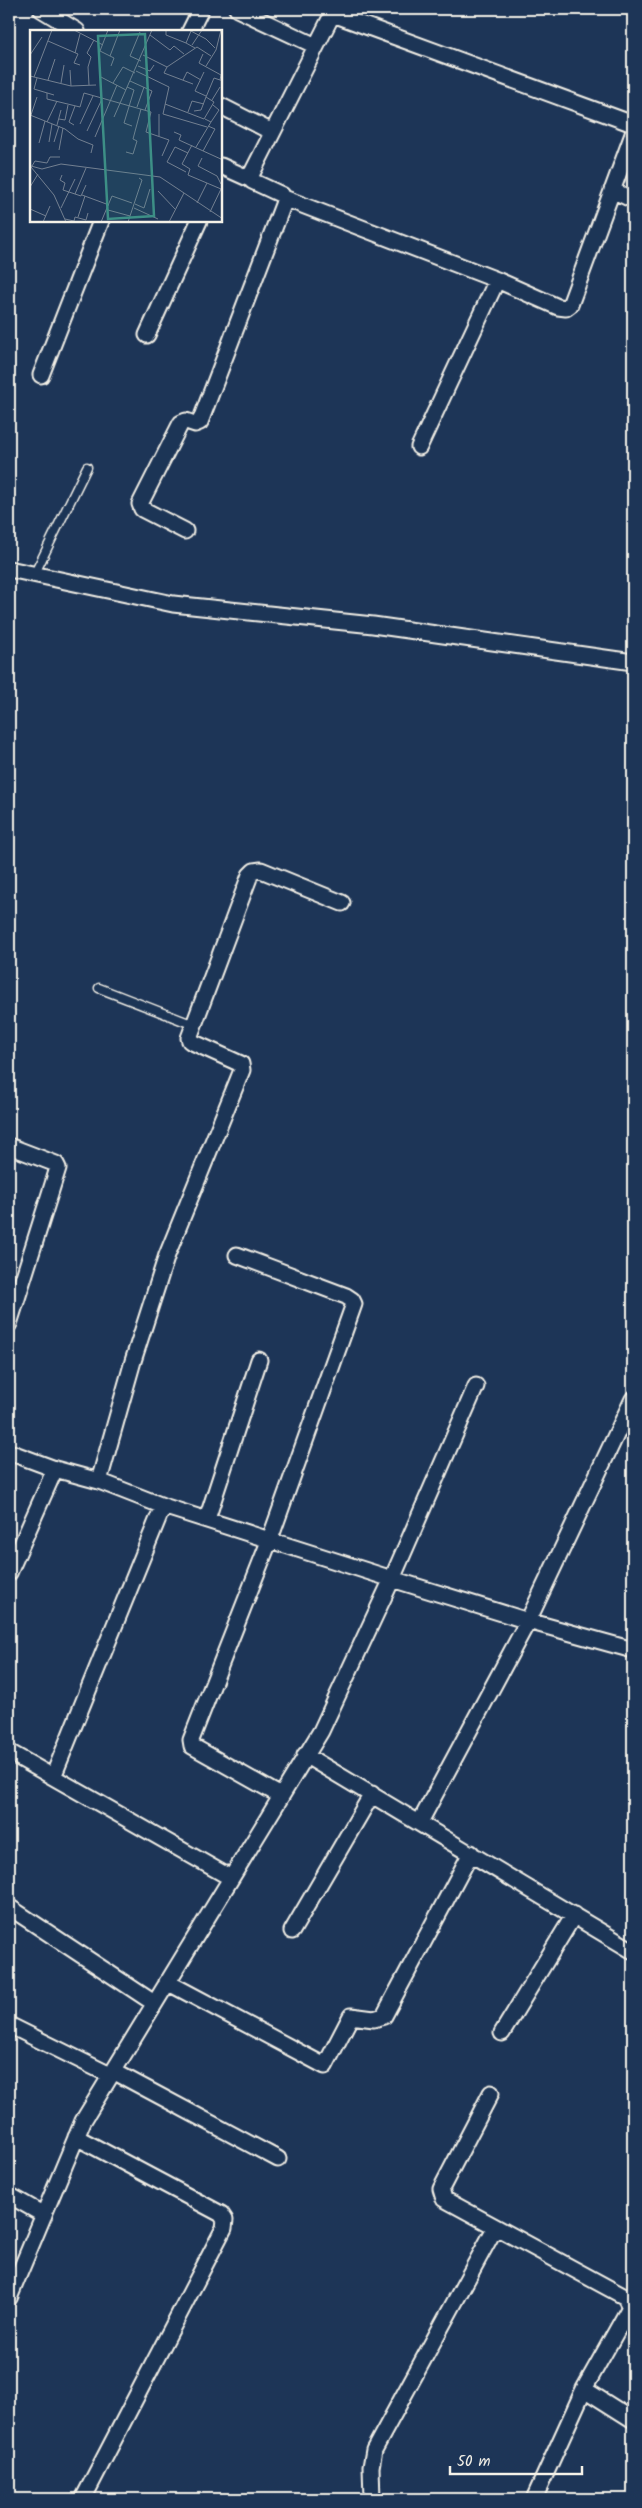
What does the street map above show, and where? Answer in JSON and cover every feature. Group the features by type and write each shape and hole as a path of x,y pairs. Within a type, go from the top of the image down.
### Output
{"street":[{"path":"42,9 75,30"},
{"path":"190,30 201,9"},
{"path":"238,9 316,46"},
{"path":"250,179 334,12 633,124"},
{"path":"222,107 272,132"},
{"path":"222,168 250,179 284,198 566,308 570,305 633,134"},
{"path":"612,190 633,200"},
{"path":"185,531 142,509 140,504 181,423 186,421 195,424 200,422 284,198"},
{"path":"41,375 101,222"},
{"path":"147,335 199,222"},
{"path":"420,447 497,280"},
{"path":"9,569 173,604 373,625 633,662"},
{"path":"99,1481 132,1361 167,1255 242,1070 241,1064 190,1041 194,1026 254,871 261,870 342,902"},
{"path":"9,1146 56,1164 58,1168 9,1324"},
{"path":"237,1255 346,1296 354,1304 270,1539 191,1743 281,1796"},
{"path":"207,1519 259,1360"},
{"path":"9,2298 83,2120 320,1732 392,1579 476,1386"},
{"path":"420,1822 528,1621 633,1399"},
{"path":"9,1452 55,1469 99,1481 163,1506 392,1579 528,1621 633,1650"},
{"path":"9,1573 55,1469"},
{"path":"53,1777 163,1506"},
{"path":"9,1752 231,1878"},
{"path":"305,1755 420,1822 633,1952"},
{"path":"292,1931 372,1794"},
{"path":"167,1982 325,2066 351,2016 374,2019 384,2016 471,1853"},
{"path":"9,1907 154,2003"},
{"path":"502,2033 574,1915"},
{"path":"9,2025 111,2073 278,2159"},
{"path":"491,2093 441,2189 444,2199 625,2297 630,2307 584,2389 534,2499"},
{"path":"76,2137 221,2214 225,2220 224,2228 83,2499"},
{"path":"9,2195 44,2215"},
{"path":"372,2499 371,2458 374,2450 495,2228"},
{"path":"584,2389 633,2420"}],"lane":[{"path":"34,575 87,467"},
{"path":"99,988 194,1026"}]}
